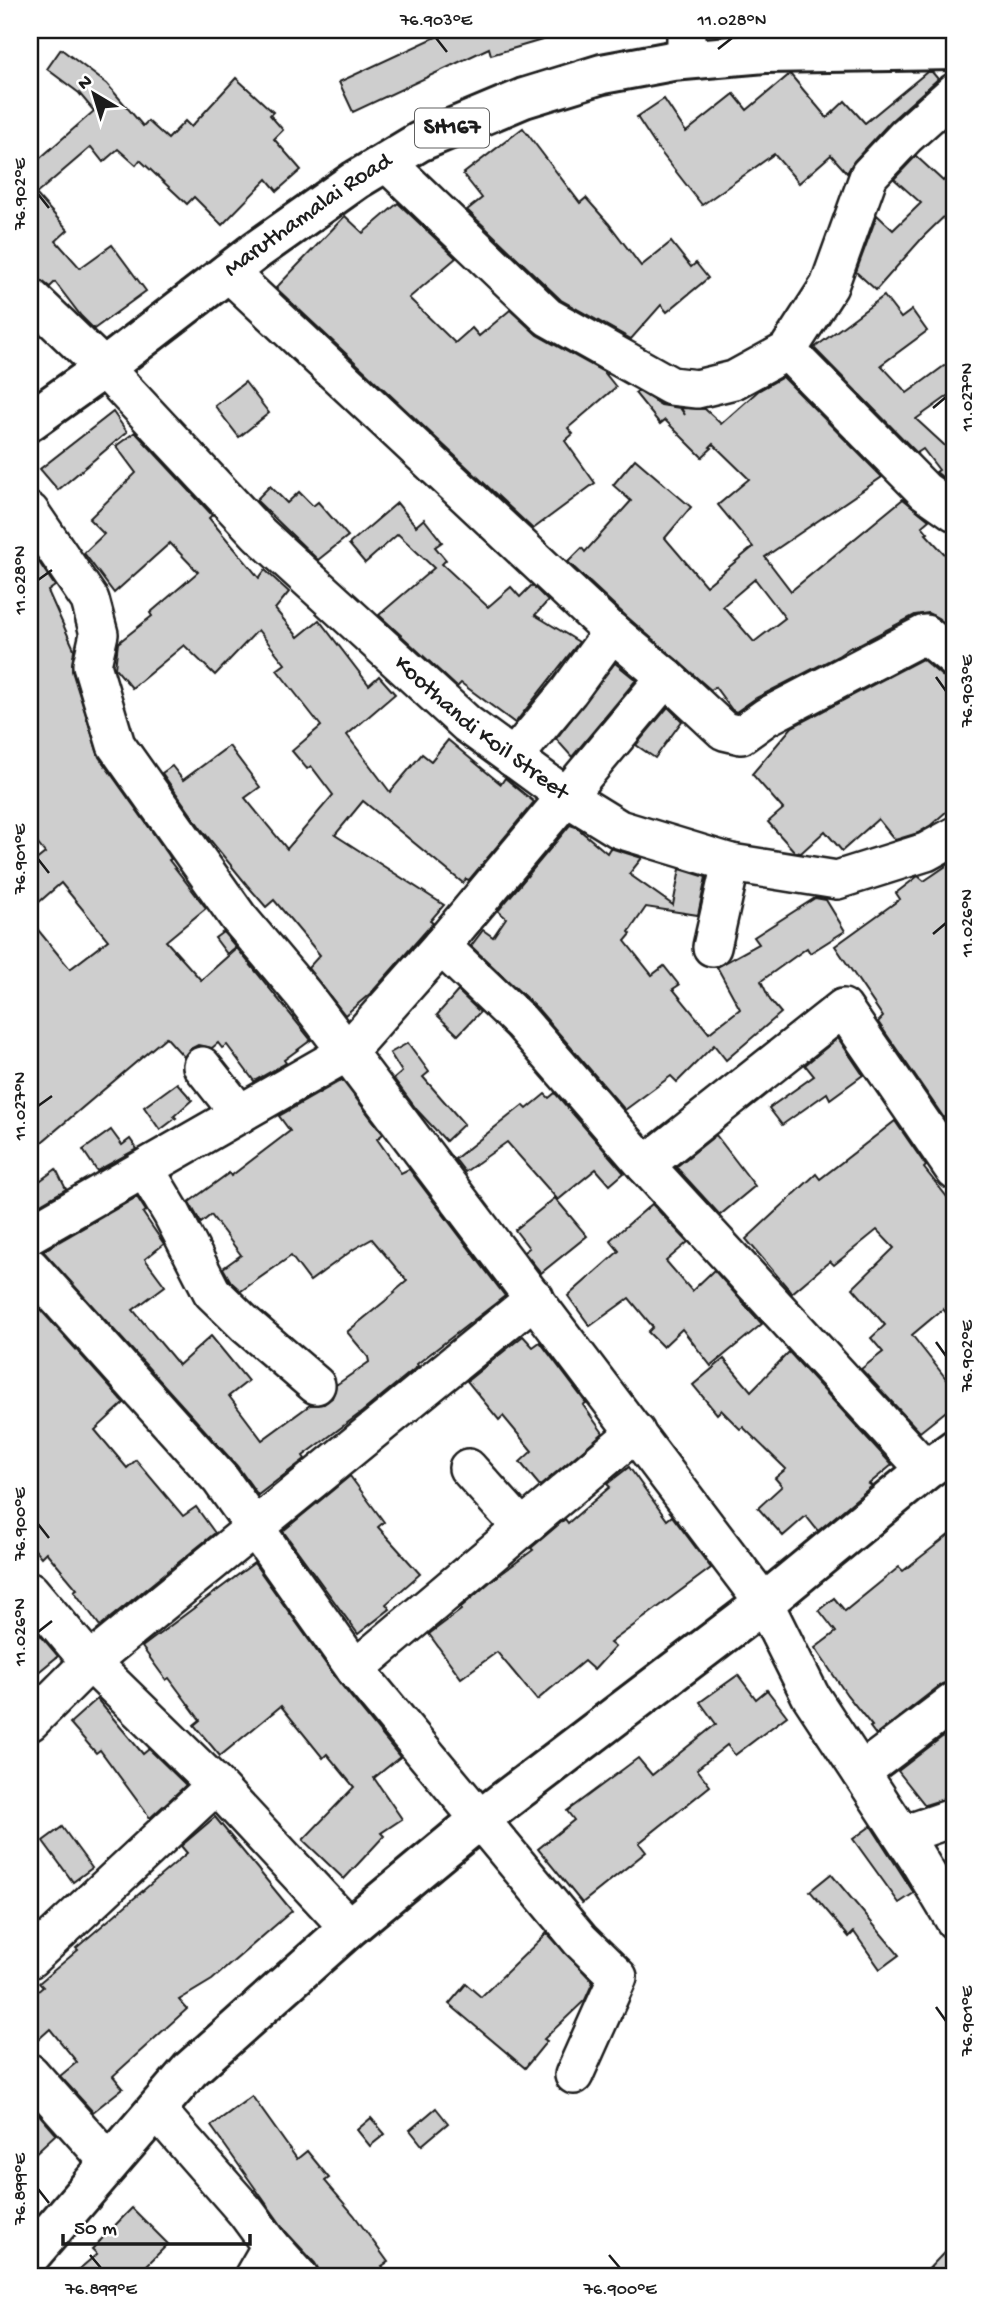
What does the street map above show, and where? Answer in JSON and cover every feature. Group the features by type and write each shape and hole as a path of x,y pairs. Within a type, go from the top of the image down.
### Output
{"main road":[{"name":"Maruthamalai Road","path":"30,421 95,360 309,189 397,132 461,104 588,60 686,36 805,30"},
{"name":"Maruthamalai Road","path":"30,390 95,360 228,272 345,188 419,142 524,98 602,74 672,61 765,53 852,40 955,50"},
{"path":"30,2256 190,2070 349,1928 479,1820 764,1602 947,1456"}],"street":[{"path":"386,162 548,317 671,386 697,389 734,380 787,351 829,286 869,175 906,136 955,92"},
{"path":"228,272 612,632 724,731 741,735 766,717 925,634 955,659"},
{"name":"Koothandi Koil Street","path":"30,297 95,360 260,534 467,724 567,797 619,829 731,863 837,880 926,852 955,836"},
{"path":"787,351 925,491 955,512"},
{"path":"30,512 90,600 99,634 92,665 116,746 238,917 303,994 764,1602 810,1695 903,1835 955,1921"},
{"path":"513,758 569,691 612,632"},
{"path":"30,1234 346,1053 441,946 666,677"},
{"path":"712,947 731,863"},
{"path":"441,946 521,1022 645,1165 947,1456"},
{"path":"645,1165 843,1008 955,1171"},
{"path":"202,1066 240,1114"},
{"path":"145,1169 172,1214 212,1292 316,1385"},
{"path":"30,1267 221,1480 355,1669 580,1940 618,1977 574,2075"},
{"path":"30,1722 90,1662 535,1298"},
{"path":"355,1669 636,1432"},
{"path":"468,1468 522,1528"},
{"path":"30,1591 90,1662 216,1785 349,1928"},
{"path":"861,1772 955,1702"},
{"path":"30,1959 216,1785"},
{"path":"903,1835 955,1817"},
{"path":"30,2073 110,2162"},
{"path":"156,2109 299,2277"},
{"path":"253,2277 271,2246"}],"building":[{"path":"451,30 558,30 559,35 491,55 489,48 353,112 339,82"},
{"path":"61,49 107,84 143,126 148,121 168,139 185,121 191,127 236,78 273,112 270,115 283,130 274,139 301,170 277,191 267,179 222,225 194,197 187,204 140,160 136,165 118,149 103,162 91,147 36,194 68,230 56,241 80,268 112,245 146,291 94,329 55,282 50,287 36,277 30,277 30,167 94,111 79,93 47,69"},
{"path":"927,72 932,72 938,79 891,121 854,161 847,173 831,155 799,183 774,154 702,205 637,117 664,99 686,132 734,94 747,110 790,74 827,118 845,101 865,123"},
{"path":"523,128 580,203 586,198 641,266 671,242 691,267 696,263 708,278 667,312 661,305 631,339 561,300 467,210 482,198 463,174"},
{"path":"916,156 943,181 955,169 955,206 876,290 856,272 877,215 893,230 921,203 894,179"},
{"path":"398,203 456,258 409,298 455,343 472,328 479,336 510,310 537,335 604,372 616,387 568,428 573,434 565,441 595,483 533,529 276,288 345,216 363,233"},
{"path":"884,296 901,318 912,310 927,331 881,365 907,393 955,358 955,391 916,419 955,455 955,487 936,472 939,470 923,449 917,453 814,348"},
{"path":"783,377 882,477 765,557 791,591 903,499 929,520 922,526 928,533 926,534 955,565 955,622 951,628 928,613 915,615 756,698 736,712 715,687 711,690 568,562 582,548 585,552 631,501 613,485 635,459 691,507 665,538 706,586 753,547 718,505 749,479 713,444 702,457 665,420 660,424 635,393 638,391 661,405 680,408 685,415 681,408 705,409 721,424 758,391","holes":["755,579 785,618 754,642 723,606"]},
{"path":"245,382 269,413 239,437 215,406"},
{"path":"113,412 127,432 58,490 40,469"},
{"path":"135,432 212,515 209,518 259,578 265,570 289,592 275,609 298,637 319,620 369,685 379,676 395,694 347,735 390,792 422,754 431,761 448,740 501,784 505,778 534,802 469,880 466,879 463,883 363,801 335,835 444,905 430,921 433,923 372,992 345,1015 308,968 320,955 274,900 266,907 202,830 162,773 172,766 183,780 229,746 260,787 245,798 287,849 333,795 311,766 307,769 292,751 321,726 277,670 285,664 258,630 215,675 184,645 132,688 115,668 118,643 152,616 150,613 198,572 170,543 114,593 84,553 104,534 89,519 136,473 116,446"},
{"path":"270,486 287,503 299,492 313,506 318,502 348,536 318,560 256,500"},
{"path":"397,503 416,526 424,519 442,542 435,547 446,560 442,564 488,607 511,587 520,597 532,585 548,601 535,615 579,642 515,723 461,683 457,687 379,615 434,568 398,534 365,563 349,544"},
{"path":"30,549 55,586 48,591 74,649 72,671 99,757 168,854 171,859 169,860 206,908 166,941 201,980 237,948 311,1040 284,1060 286,1063 254,1081 227,1045 222,1048 218,1043 212,1048 198,1045 190,1049 184,1057 166,1037 30,1152 30,920 70,969 108,940 61,883 30,910 30,865 45,853 30,834"},
{"path":"922,659 942,676 955,679 955,804 918,833 895,840 878,819 842,851 825,831 801,853 795,852 768,822 783,809 752,774 792,727"},
{"path":"615,663 636,680 572,757 556,739"},
{"path":"668,707 682,721 655,758 636,745"},
{"path":"570,825 607,853 610,848 642,858 629,874 673,905 680,869 706,877 698,915 646,907 625,941 652,975 664,966 679,985 673,989 709,1033 740,1009 717,967 759,944 754,937 815,898 826,900 845,931 810,953 807,948 761,981 770,1000 781,1013 726,1060 714,1045 677,1082 671,1076 625,1110 537,1008 471,946 483,930 493,937 506,918 498,911"},
{"path":"955,860 955,1134 878,1022 883,1017 835,946 900,899 896,893 918,876 924,881"},
{"path":"223,932 236,947 227,954 215,938"},
{"path":"458,991 480,1012 458,1035 437,1015"},
{"path":"838,1038 863,1075 830,1099 827,1093 782,1125 769,1108 814,1076 805,1065"},
{"path":"408,1043 429,1072 423,1077 464,1124 446,1141 417,1110 394,1079 402,1072 390,1053"},
{"path":"342,1080 383,1134 377,1139 401,1173 409,1169 505,1296 417,1364 418,1366 303,1456 305,1459 258,1495 237,1466 43,1251 137,1197 146,1211 143,1213 164,1244 145,1259 165,1286 133,1310 179,1365 211,1336 248,1381 229,1396 262,1440 310,1405 324,1404 332,1398 336,1385 369,1362 368,1357 347,1332 407,1281 372,1239 310,1281 291,1256 241,1291 231,1282 223,1268 241,1255 211,1215 201,1223 189,1202 229,1173 231,1176 290,1131 279,1116"},
{"path":"177,1083 192,1100 174,1116 176,1118 160,1130 144,1107"},
{"path":"555,1093 624,1173 610,1185 596,1169 558,1200 507,1142 465,1172 455,1159 523,1105 527,1109 545,1094 549,1098"},
{"path":"895,1121 926,1166 924,1168 955,1207 955,1323 943,1309 912,1335 955,1390 955,1404 920,1432 861,1369 883,1352 871,1338 885,1325 853,1288 894,1248 877,1230 834,1265 830,1261 792,1293 746,1239 816,1174 820,1179"},
{"path":"111,1130 122,1145 130,1139 137,1149 97,1171 83,1150"},
{"path":"716,1135 755,1186 720,1215 676,1167"},
{"path":"56,1169 66,1189 30,1210 30,1188"},
{"path":"555,1198 587,1236 541,1273 524,1252 529,1248 515,1230"},
{"path":"652,1204 688,1242 666,1261 692,1291 714,1270 762,1324 711,1366 682,1329 663,1347 648,1332 653,1327 629,1298 590,1326 568,1296 619,1251 610,1240"},
{"path":"30,1298 124,1403 95,1430 127,1468 136,1460 183,1516 196,1507 215,1533 100,1626 74,1591 77,1589 46,1552 41,1557 30,1544"},
{"path":"523,1336 533,1347 540,1342 586,1403 583,1405 603,1433 540,1486 520,1462 532,1451 503,1416 499,1420 467,1381"},
{"path":"789,1352 892,1465 869,1484 872,1486 818,1531 806,1516 783,1536 758,1508 782,1486 775,1478 786,1469 743,1427 740,1429 721,1410 717,1414 693,1385 724,1359 751,1391"},
{"path":"629,1467 667,1520 672,1516 711,1568 610,1643 615,1647 594,1670 584,1661 537,1700 497,1652 461,1678 429,1634 461,1610 460,1608 490,1582 533,1550 531,1548 565,1519 568,1523 610,1487 607,1484"},
{"path":"350,1476 384,1522 378,1527 420,1574 386,1604 390,1609 358,1634 283,1531"},
{"path":"955,1530 955,1680 942,1684 876,1735 815,1648 836,1632 819,1610 834,1598 845,1611 899,1567 903,1571"},
{"path":"254,1563 338,1681 400,1757 374,1778 402,1819 381,1833 384,1836 344,1879 303,1840 354,1787 327,1754 323,1758 281,1706 220,1756 194,1725 200,1720 142,1647"},
{"path":"30,1623 58,1656 30,1679"},
{"path":"738,1675 756,1699 767,1690 787,1716 735,1755 727,1745 697,1769 710,1786 639,1843 646,1852 582,1903 538,1849 574,1820 567,1811 638,1758 652,1775 716,1724 700,1702"},
{"path":"97,1699 143,1754 149,1749 186,1785 150,1818 100,1750 96,1753 70,1723"},
{"path":"955,1727 955,1790 944,1799 925,1805 898,1771"},
{"path":"215,1817 292,1911 212,1980 179,2000 187,2009 113,2076 123,2088 93,2112 60,2076 77,2062 50,2029 30,2047 30,1998 43,1987 39,1983 78,1950 76,1948 187,1853 181,1846"},
{"path":"871,1826 914,1893 899,1903 853,1839"},
{"path":"62,1827 92,1868 73,1882 43,1841"},
{"path":"831,1874 899,1955 880,1969 854,1932 849,1937 810,1891"},
{"path":"547,1933 593,1982 585,2000 544,2039 547,2041 525,2068 449,2004 466,1984 481,1997"},
{"path":"252,2096 297,2159 307,2151 329,2178 325,2181 388,2262 382,2266 391,2277 323,2277 315,2263 287,2233 211,2126"},
{"path":"30,2104 56,2134 30,2158"},
{"path":"436,2108 448,2123 422,2145 410,2130"},
{"path":"371,2118 385,2134 370,2146 357,2130"},
{"path":"132,2208 168,2244 135,2277 70,2277 97,2254 92,2249"},
{"path":"955,2241 955,2277 921,2277"}]}
